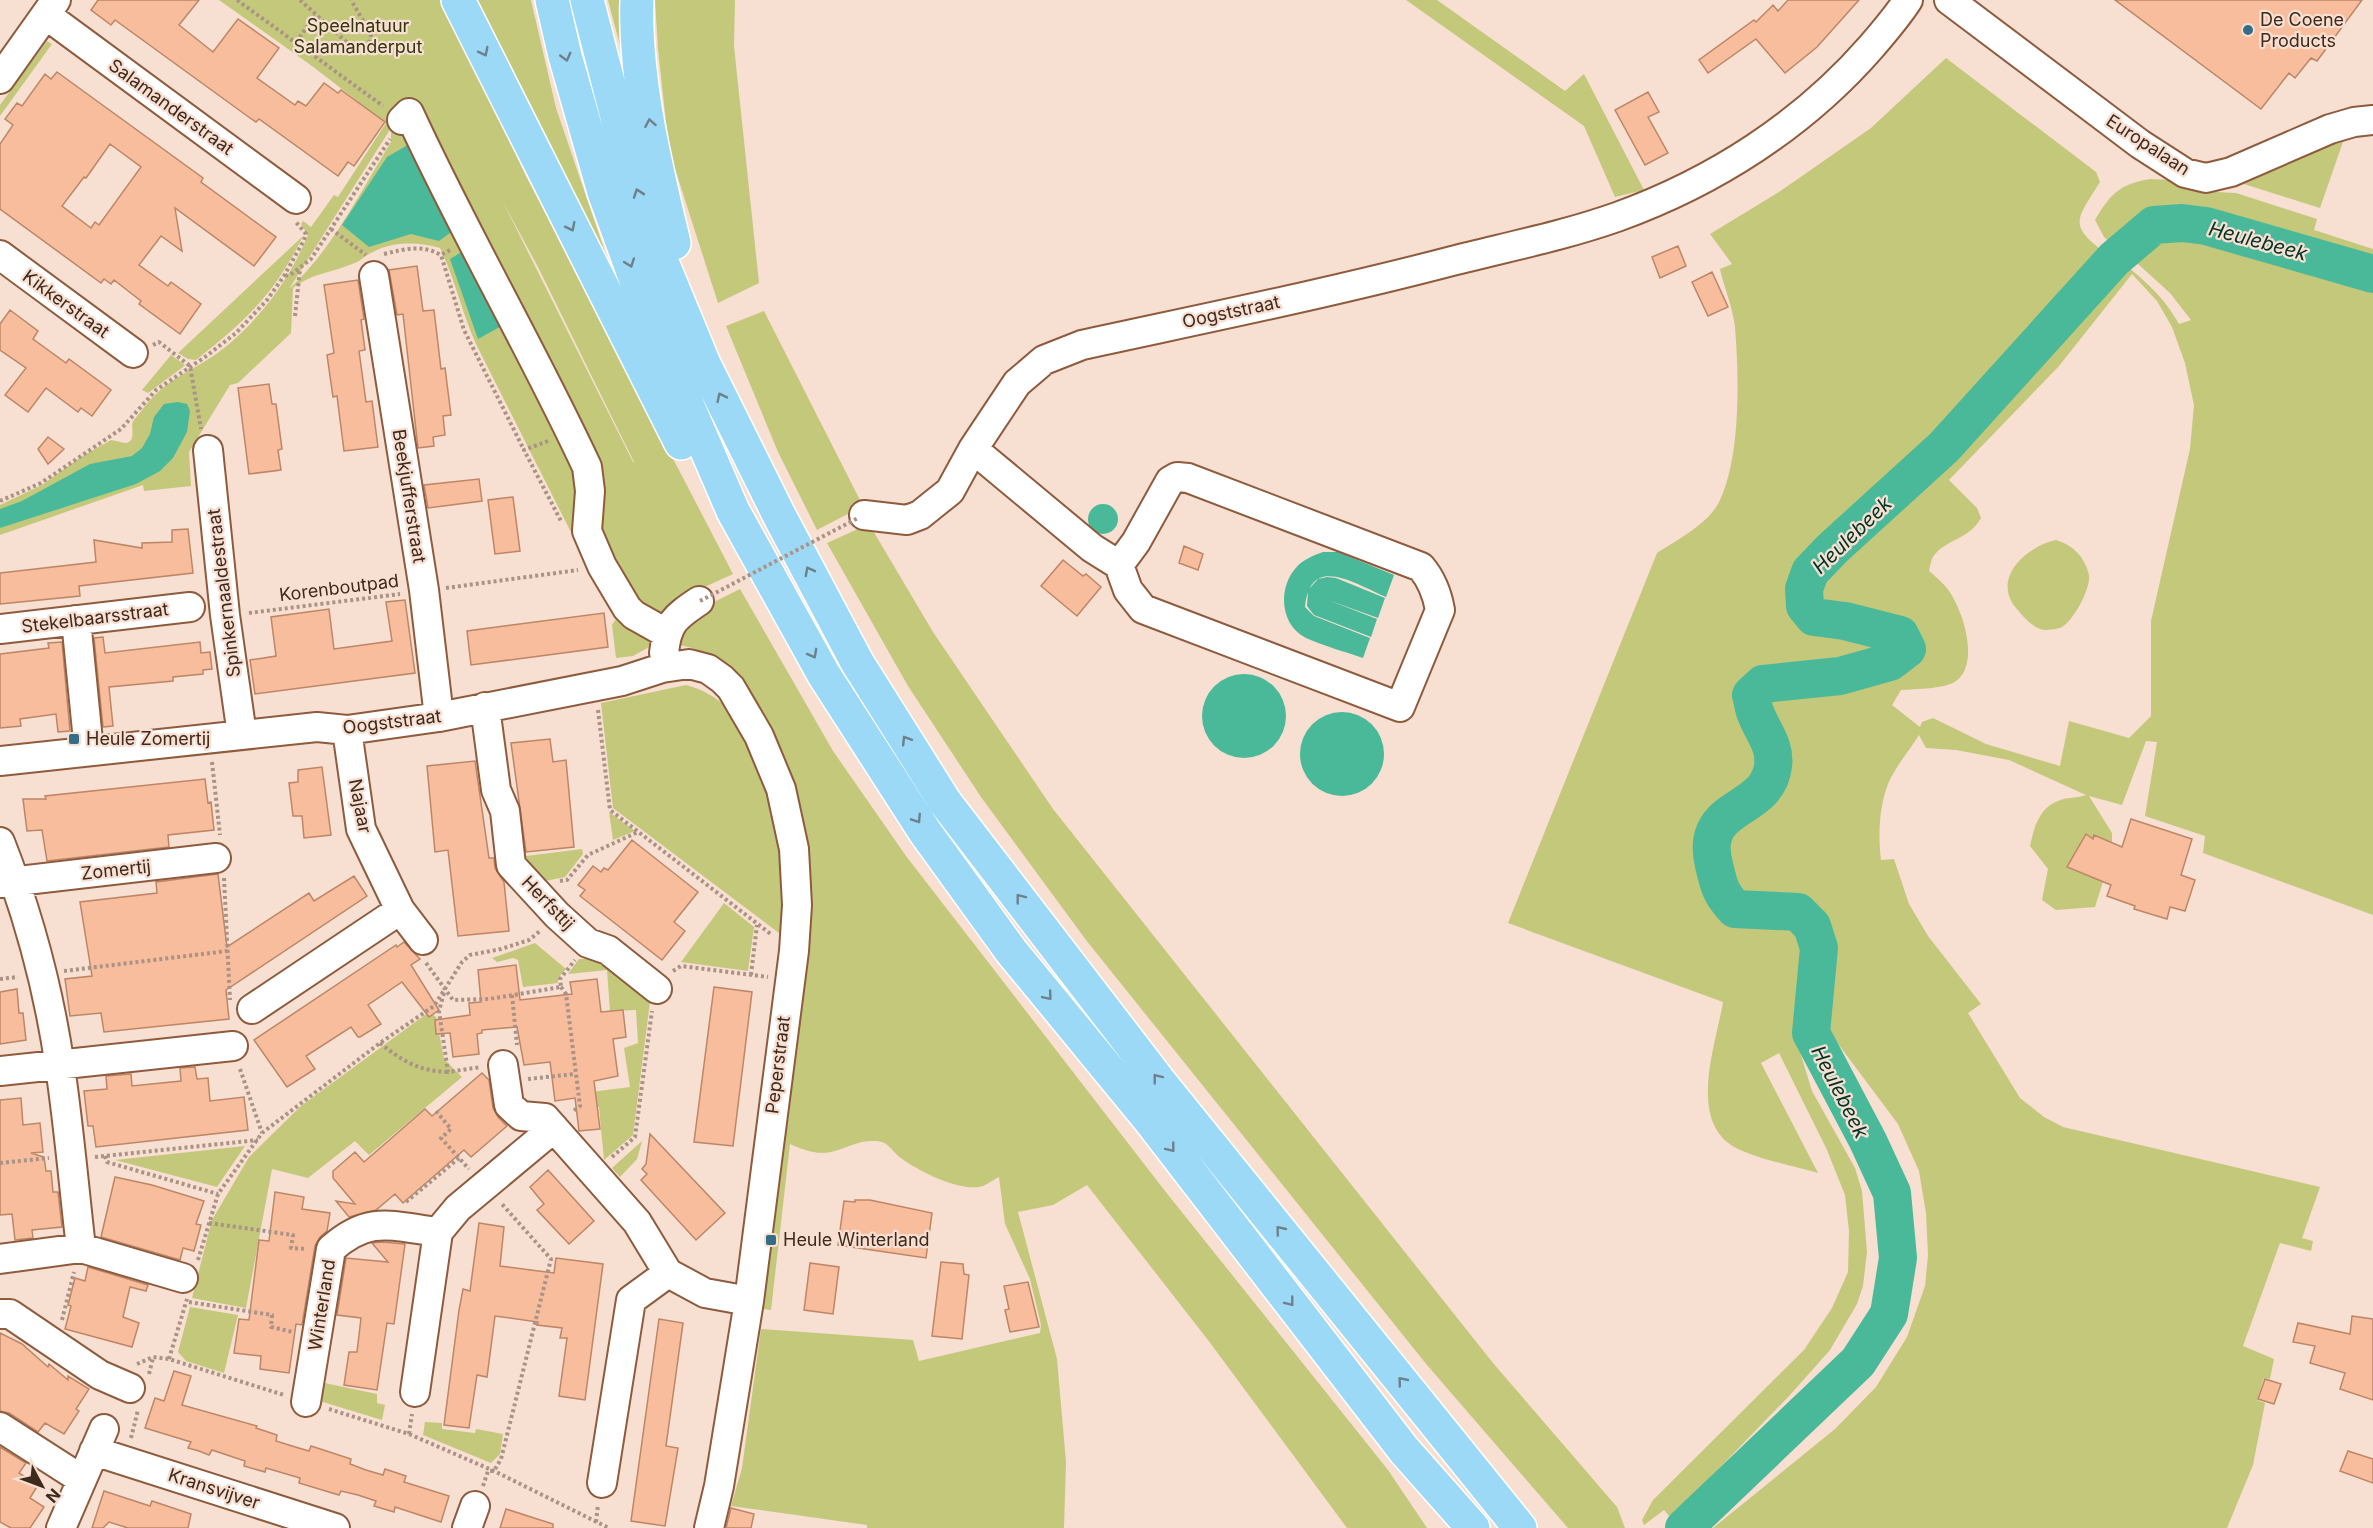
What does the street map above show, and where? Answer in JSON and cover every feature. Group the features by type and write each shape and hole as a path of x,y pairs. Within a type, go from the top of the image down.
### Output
{"highway":[{"path":"458,0 695,469 733,511"},
{"path":"552,0 608,202 649,316 733,511 824,675 925,832 1011,951 1149,1119 1404,1450 1473,1528"},
{"path":"587,0 634,183 662,262 704,364 780,517 857,662 945,802 1159,1081 1520,1528"},
{"path":"637,0 642,82 655,154 704,364"},
{"path":"1439,1427 1541,1528"},
{"path":"1404,1450 1454,1528"}],"street":[{"name":"Oogststraat","path":"861,516 907,520 920,515 950,490 973,449 1017,383 1044,360 1082,345 1372,282 1552,237 1615,218 1668,197 1779,133 1828,92 1870,48 1908,0"},
{"name":"Europalaan","path":"1949,0 2140,144 2185,173 2206,178 2231,172 2330,129 2354,122 2373,120"},
{"path":"0,79 51,8"},
{"name":"Salamanderstraat","path":"51,8 296,199"},
{"path":"402,120 409,114 435,172 471,237 587,466 590,491 587,531 602,566 627,608 634,615 666,633"},
{"name":"Kikkerstraat","path":"0,255 133,352"},
{"name":"Beekjufferstraat","path":"375,263 424,590 439,717"},
{"path":"973,449 1092,548 1119,565 1128,590 1143,609 1400,707 1440,610 1437,594 1430,578 1421,567 1188,478 1178,477 1170,481 1136,542 1119,565"},
{"name":"Spinkernaaldestraat","path":"208,450 225,615 242,735"},
{"path":"662,668 666,633 676,616 700,601"},
{"name":"Stekelbaarsstraat","path":"0,629 190,607"},
{"path":"76,620 89,751"},
{"name":"Peperstraat","path":"662,668 689,664 708,669 731,688 759,736 780,789 794,849 797,905 794,951 749,1300 719,1486 709,1528"},
{"name":"Oogststraat","path":"0,761 317,728 347,730 485,708 622,681 662,668"},
{"name":"Herfsttij","path":"485,708 496,790 505,811 511,864 556,915 588,943 608,950 657,989"},
{"name":"Najaar","path":"347,730 361,829 400,910 423,940"},
{"path":"0,842 8,882 41,974 60,1065 81,1248"},
{"name":"Zomertij","path":"8,882 220,855"},
{"path":"241,1008 400,910"},
{"path":"0,1071 233,1046"},
{"path":"505,1074 509,1105 521,1116 549,1123 637,1222 668,1273 705,1293 749,1300"},
{"path":"415,1392 438,1232 458,1208 485,1186 549,1123"},
{"name":"Winterland","path":"306,1402 330,1252 347,1234 377,1224 438,1232"},
{"path":"0,1259 81,1248 189,1284"},
{"path":"602,1483 631,1300 668,1273"},
{"path":"0,1314 10,1314 100,1375 130,1388"},
{"path":"0,1427 81,1479"},
{"name":"Kransvijver","path":"61,1528 99,1440 335,1528"}],"path":[{"path":"237,0 402,120 311,259 284,276"},
{"path":"300,0 354,50 369,44 371,34 351,0"},
{"path":"296,42 315,16"},
{"path":"0,501 41,483 121,429 156,390 236,333 267,300 284,276 304,240 306,234 296,223 296,199"},
{"path":"331,229 375,263 411,247 432,250 441,255 464,330 566,529"},
{"path":"441,255 471,237"},
{"path":"295,316 300,268"},
{"path":"133,352 159,342 190,366 200,428 208,450"},
{"path":"524,450 570,431"},
{"path":"700,601 861,516"},
{"name":"Korenboutpad","path":"225,615 602,566"},
{"path":"595,686 610,810 794,951"},
{"path":"210,739 227,951 241,1008"},
{"path":"538,892 545,885 567,880 588,855 638,831"},
{"path":"169,1359 189,1284 218,1194 262,1134 380,1043 434,1006 462,962 470,955 501,950 529,940 556,915"},
{"path":"751,975 757,924"},
{"path":"423,940 423,958 453,1000 512,995 561,987"},
{"path":"549,1123 580,1106 566,994 561,987 560,979 588,943"},
{"path":"0,979 227,951"},
{"path":"594,1173 635,1137 654,996 657,989 674,970 681,966 789,980"},
{"path":"445,990 440,1011 448,1072"},
{"path":"505,1074 518,1059 512,995"},
{"path":"380,1043 400,1059 415,1067 434,1072 575,1074"},
{"path":"233,1046 262,1134"},
{"path":"436,1111 451,1129 441,1138 551,1259 501,1459 495,1471"},
{"path":"0,1163 105,1156 258,1140"},
{"path":"105,1156 107,1162 218,1194"},
{"path":"391,1226 396,1211 459,1158"},
{"path":"209,1223 292,1234 291,1248 330,1252"},
{"path":"51,1342 61,1326 81,1248"},
{"path":"189,1284 272,1315 271,1327 317,1336"},
{"path":"153,1357 169,1359 409,1434 495,1471 609,1528"}],"green space":[{"name":"Speelnatuur Salamanderput","path":"219,0 445,0 525,174 733,574 698,590 651,646 633,656 616,658 612,625 618,616 586,562 476,344 440,248 423,245 398,244 381,248 357,262 308,279 293,288 291,333 238,383 230,385 189,452 191,486 144,491 143,485 0,535 0,505 42,485 81,457 111,440 129,442 132,437 133,421 154,396 171,382 219,352 247,328 282,284 308,235 301,224 303,221 311,227 334,195 338,197 386,123 312,66","holes":["391,128 391,142 345,219 319,256 289,289","503,202 538,267 634,462 633,462"]},
{"path":"473,0 531,0 556,108 633,334"},
{"path":"608,0 628,0 641,125"},
{"path":"655,0 735,0 734,46 759,283 718,303 669,150"},
{"path":"1406,0 1437,0 1565,91 1584,74 1644,190 1615,197 1584,126"},
{"path":"47,41 52,44 0,116 0,105"},
{"path":"1946,58 2096,172 2100,182 2081,215 2081,229 2086,237 2108,255 1979,394 1982,398 1830,543 1812,563 1799,584 1796,595 1797,605 1803,616 1815,626 1884,636 1892,642 1893,647 1880,658 1862,664 1777,673 1759,679 1746,690 1750,711 1767,757 1765,770 1759,782 1750,792 1704,827 1709,875 1722,913 1732,918 1758,922 1795,919 1810,947 1809,978 1800,1052 1812,1091 1855,1168 1862,1191 1867,1252 1863,1286 1857,1304 1830,1350 1790,1395 1671,1518 1664,1510 1644,1525 1642,1520 1653,1500 1804,1350 1832,1308 1848,1272 1849,1231 1845,1195 1827,1150 1779,1053 1761,1063 1818,1173 1745,1152 1727,1142 1716,1129 1710,1112 1709,1075 1723,1002 1508,923 1657,553 1709,516 1720,500 1727,482 1735,438 1738,391 1734,320 1720,269 1732,264 1710,234 1779,192 1871,128"},
{"path":"2345,136 2320,208 2244,184 2320,143"},
{"path":"2150,179 2171,180 2199,191 2236,193 2317,219 2314,230 2373,249 2373,265 2209,220 2194,218 2165,220 2150,224 2118,249 2104,237 2095,220 2117,192 2130,184"},
{"path":"2201,233 2373,280 2373,915 2203,853 2205,836 2145,816 2157,742 2146,741 2122,805 2089,796 2112,833 2112,853 2095,907 2056,910 2042,900 2048,869 2030,846 2036,826 2046,808 2061,800 2086,795 2009,760 1956,750 1926,748 1919,735 1894,771 1888,784 1880,822 1880,851 1881,860 1894,859 1909,904 1928,936 1981,1004 1968,1013 2020,1098 2044,1117 2063,1127 2320,1187 2302,1238 2313,1241 2311,1251 2280,1243 2243,1346 2274,1359 2270,1379 2264,1378 2257,1400 2265,1403 2253,1465 2227,1528 1713,1528 1835,1429 1876,1387 1907,1337 1925,1286 1928,1255 1926,1213 1919,1171 1898,1124 1821,1021 1822,944 1813,916 1803,903 1745,901 1732,890 1723,871 1718,850 1720,833 1727,825 1748,812 1764,798 1777,773 1779,761 1774,734 1761,707 1764,699 1774,690 1855,678 1914,658 1916,640 1906,632 1831,613 1813,604 1817,579 1850,540 1916,481 1979,419 2122,262 2161,298 2179,324 2191,320 2170,293 2128,255 2158,234","holes":["2132,274 2157,301 2172,327 2185,363 2194,405 2190,449 2151,621 2151,716 2129,738 2069,721 2060,766 1986,744 1933,718 1922,722 1920,727 1892,705 1901,690 1951,684 1963,673 1967,661 1966,634 1958,607 1946,587 1929,571 1932,558 1938,551 1970,531 1981,518 1977,508 1949,480 2059,366"]},
{"path":"303,236 270,290 245,318 196,360 188,359 178,353"},
{"path":"764,311 863,506 817,530 778,452 726,326"},
{"path":"171,355 185,365 148,393 142,390"},
{"path":"869,524 933,632 1053,809 1493,1363 1617,1507 1625,1528 1568,1528 1427,1365 1086,940 981,797 908,686 827,543"},
{"path":"2056,540 2068,545 2081,557 2089,575 2089,581 2081,603 2072,618 2062,627 2045,630 2032,625 2016,608 2009,597 2008,586 2010,575 2024,556 2045,543"},
{"path":"740,589 833,751 906,856 1165,1191 1388,1470 1427,1528 1347,1528 1208,1340 1087,1185 1053,1205 1018,1212 1057,1359 1066,1462 1064,1528 867,1528 867,1525 731,1506 742,1468 761,1329 913,1340 919,1361 1040,1333 1041,1325 1030,1279 1005,1224 999,1177 983,1186 952,1184 918,1169 880,1141 859,1143 823,1153 790,1144 771,1310 763,1309 809,882 717,661 698,650 677,645 677,630 698,610"},
{"path":"686,685 708,693 726,707 747,736 763,771 775,809 782,845 783,936 613,808 601,703"},
{"path":"609,812 635,831 613,840"},
{"path":"582,849 583,854 565,877 545,881 524,865 526,856"},
{"path":"724,903 754,927 748,971 681,962"},
{"path":"535,943 566,969 558,978 558,983 523,987 518,960 513,958 497,962 492,958"},
{"path":"579,959 605,959 651,994 633,1135 604,1160 599,1107 585,1108 583,1093 630,1087 624,1048 638,1043 636,1010 610,1011 607,970 568,974"},
{"path":"429,1012 436,1017 444,1059 462,1077 369,1155 355,1141 308,1178 272,1169 246,1308 192,1298 212,1220 249,1157 301,1106"},
{"path":"642,1141 637,1159 620,1177 612,1168"},
{"path":"245,1146 217,1187 115,1160"},
{"path":"190,1307 238,1315 224,1373 186,1361 178,1352"},
{"path":"315,1381 377,1394 377,1403 385,1405 382,1420 313,1399"},
{"path":"425,1422 442,1423 442,1429 475,1433 476,1429 503,1434 500,1454 491,1463 423,1435"}],"shaded area":[{"path":"411,143 454,230 439,241 411,234 369,247 342,225 387,157"},
{"path":"465,250 505,324 478,339 450,259"},
{"path":"178,402 187,404 190,411 187,432 173,458 160,471 136,484 0,528 0,509 22,501 90,464 132,456 142,448 150,434 154,417 164,404"},
{"path":"1103,504 1114,508 1118,519 1114,530 1103,534 1092,530 1088,519 1092,508"},
{"path":"1323,552 1338,552 1394,575 1386,597 1336,577 1325,577 1315,581 1309,591 1305,607 1314,616 1370,638 1363,658 1306,638 1297,632 1287,616 1284,596 1290,577 1301,563"},
{"path":"1336,578 1385,598 1378,618 1328,600 1377,619 1371,637 1314,615 1307,606 1308,590 1318,579"},
{"path":"1244,674 1260,677 1274,686 1283,700 1286,716 1283,732 1274,746 1260,755 1244,758 1228,755 1214,746 1205,732 1202,716 1205,700 1214,686 1228,677"},
{"path":"1342,712 1358,715 1372,724 1381,738 1384,754 1381,770 1372,784 1358,793 1342,796 1326,793 1312,784 1303,770 1300,754 1303,738 1312,724 1326,715"}],"building":[{"path":"98,0 199,0 179,25 213,52 238,19 279,48 257,78 295,105 298,101 306,106 324,83 338,93 341,90 385,122 354,166 348,162 338,176 259,119 256,122 250,118 115,20 111,25 91,10"},
{"path":"1788,0 1859,0 1817,47 1785,73 1756,39 1708,73 1699,60 1754,20 1756,22 1773,5 1778,11"},
{"name":"De Coene Products","path":"2115,0 2362,0 2317,61 2311,58 2295,78 2289,73 2261,109"},
{"path":"57,72 203,178 201,182 276,237 254,266 175,208 182,251 161,236 139,265 168,286 171,282 201,304 180,334 139,304 141,301 114,280 111,284 104,279 101,283 0,209 0,144 13,125 5,119 17,103 22,106 45,74 51,79","holes":["110,144 141,167 99,225 95,222 91,228 62,206 84,177 86,178"]},
{"path":"1648,92 1659,112 1648,117 1668,153 1645,165 1615,110"},
{"path":"1678,246 1686,266 1660,278 1652,257"},
{"path":"417,266 423,311 434,310 441,369 445,368 451,415 443,416 445,435 433,437 434,446 418,448 403,314 397,315 389,270"},
{"path":"1712,272 1728,307 1708,316 1692,282"},
{"path":"358,280 364,319 361,320 365,350 359,351 366,402 372,401 378,447 344,451 337,396 333,397 327,355 334,353 324,285"},
{"path":"10,310 38,331 33,339 66,363 69,359 111,390 92,416 81,408 78,412 46,388 28,412 5,395 26,368 0,350 0,324"},
{"path":"269,384 272,404 276,404 282,449 278,450 281,470 249,474 238,388"},
{"path":"48,437 64,449 48,464 38,449"},
{"path":"479,479 482,501 428,508 424,485"},
{"path":"513,497 520,551 495,554 488,500"},
{"path":"188,529 193,573 79,586 80,596 0,604 0,573 96,562 94,540 142,548 142,543 172,542 172,530"},
{"path":"1184,546 1203,554 1198,570 1179,563"},
{"path":"1063,560 1083,576 1086,574 1101,587 1077,616 1041,586"},
{"path":"405,600 415,673 255,694 250,660 276,656 271,617 329,609 334,649 392,641 386,602"},
{"path":"604,613 608,647 471,665 467,631"},
{"path":"103,637 105,653 200,642 201,653 210,652 212,669 203,670 203,674 173,677 173,681 109,687 113,726 103,727 94,638"},
{"path":"62,642 70,731 58,732 56,714 20,719 21,726 0,728 0,654 49,648 48,643"},
{"path":"550,739 553,762 566,760 574,847 526,852 511,743"},
{"path":"475,761 489,858 494,858 495,868 504,882 509,931 458,936 448,850 435,852 427,766"},
{"path":"322,767 331,835 304,838 302,816 293,816 289,783 298,782 298,770"},
{"path":"205,779 208,803 211,802 214,830 168,835 169,847 47,861 42,830 27,831 23,799 46,799 45,796"},
{"path":"2131,819 2192,839 2181,875 2195,880 2185,911 2170,907 2167,919 2134,909 2135,906 2107,896 2111,885 2067,867 2086,834 2093,839 2094,835 2122,847"},
{"path":"632,840 698,892 674,922 685,931 662,960 580,896 585,890 578,885 593,866 601,872 604,868 608,870"},
{"path":"218,874 227,947 309,893 314,901 354,876 367,896 226,990 229,1019 104,1032 101,1013 70,1016 65,979 92,976 80,902 157,893 156,882"},
{"path":"404,942 420,959 411,965 439,1010 429,1017 402,982 368,1005 381,1024 360,1037 351,1027 306,1056 315,1069 287,1087 254,1040 396,945 397,947"},
{"path":"516,965 520,1000 572,994 570,982 597,979 601,1012 623,1010 626,1037 613,1039 618,1076 594,1081 600,1129 579,1131 575,1098 555,1101 550,1062 524,1065 517,1027 482,1030 482,1033 477,1034 479,1054 453,1057 450,1033 436,1034 435,1020 470,1015 469,1003 481,1002 478,970"},
{"path":"714,987 752,992 733,1146 694,1142"},
{"path":"17,989 19,1013 23,1013 26,1040 0,1044 0,992"},
{"path":"195,1067 197,1079 208,1078 210,1101 244,1097 248,1130 96,1147 93,1126 88,1126 84,1091 107,1089 106,1076 131,1074 132,1086 181,1081 180,1068"},
{"path":"482,1073 489,1080 493,1108 507,1126 471,1157 464,1150 403,1203 395,1194 376,1210 349,1217 336,1201 355,1204 333,1178 333,1171 355,1152 364,1162 425,1109 432,1116"},
{"path":"21,1098 23,1125 40,1123 43,1152 31,1153 44,1157 46,1171 51,1171 53,1192 58,1192 62,1227 32,1230 33,1238 15,1240 12,1214 0,1215 0,1100"},
{"path":"650,1134 725,1213 696,1240 641,1180 647,1174 642,1169 646,1164"},
{"path":"548,1170 594,1221 569,1244 537,1210 544,1204 530,1187"},
{"path":"115,1177 152,1185 204,1201 196,1224 201,1225 194,1251 183,1248 180,1260 101,1237"},
{"path":"275,1192 304,1197 302,1209 330,1213 327,1231 315,1246 302,1325 296,1324 289,1373 260,1369 261,1356 234,1353 239,1319 249,1320 259,1240 269,1241"},
{"path":"855,1200 870,1200 932,1213 926,1258 838,1245 844,1201 855,1202"},
{"path":"479,1223 504,1227 500,1266 554,1273 556,1258 603,1264 585,1400 559,1396 567,1338 560,1338 562,1328 495,1316 487,1377 477,1375 469,1428 444,1425 459,1310 463,1289 470,1291"},
{"path":"372,1243 405,1244 394,1324 387,1323 377,1390 344,1385 349,1352 357,1352 361,1318 337,1315 346,1258 388,1262"},
{"path":"941,1262 963,1264 964,1274 969,1275 962,1339 932,1336"},
{"path":"810,1263 839,1267 833,1314 804,1310"},
{"path":"88,1267 148,1285 146,1291 130,1287 123,1317 139,1323 132,1347 65,1329 75,1278 85,1281"},
{"path":"1028,1282 1039,1327 1010,1332 1005,1310 1009,1309 1004,1286"},
{"path":"2352,1316 2373,1319 2373,1400 2340,1389 2345,1373 2310,1363 2315,1346 2293,1342 2298,1323 2350,1334"},
{"path":"659,1319 683,1323 666,1446 678,1448 665,1526 631,1521"},
{"path":"0,1333 22,1344 48,1367 49,1364 68,1380 68,1376 89,1389 76,1409 79,1411 64,1434 45,1423 38,1432 9,1413 0,1411"},
{"path":"174,1371 191,1376 182,1405 257,1426 256,1428 277,1435 276,1441 309,1451 311,1446 351,1459 350,1464 366,1470 383,1475 385,1469 406,1476 404,1482 449,1496 441,1522 395,1507 394,1512 374,1506 376,1501 358,1495 341,1491 339,1495 299,1483 300,1478 266,1468 265,1472 244,1466 245,1461 212,1450 209,1455 188,1448 191,1442 145,1428 155,1398 164,1401"},
{"path":"2265,1379 2281,1384 2274,1404 2258,1399"},
{"path":"0,1447 26,1463 19,1473 38,1485 30,1498 44,1507 30,1528 11,1528 0,1522"},
{"path":"2348,1451 2373,1459 2373,1483 2340,1471"},
{"path":"104,1491 150,1506 152,1501 191,1514 188,1528 128,1528 109,1522 103,1528 92,1528"},
{"path":"731,1508 754,1514 751,1528 726,1528"},
{"path":"506,1509 553,1524 553,1528 500,1528"}],"waterway":[{"name":"Heulebeek","path":"1684,1528 1858,1362 1889,1314 1898,1258 1892,1193 1868,1141 1811,1033 1819,948 1812,926 1798,912 1735,909 1721,889 1714,865 1712,845 1716,830 1724,819 1759,793 1768,782 1773,766 1771,745 1755,712 1751,695 1763,684 1840,676 1890,662 1907,649 1900,635 1845,621 1814,617 1805,606 1804,589 1810,572 1832,549 1944,447 2114,259 2154,225 2182,223 2206,226 2373,274"}],"place":[{"name":"De Coene Products","path":"2248,30"},
{"name":"Heule Zomertij","path":"74,739"},
{"name":"Heule Winterland","path":"771,1240"}]}
